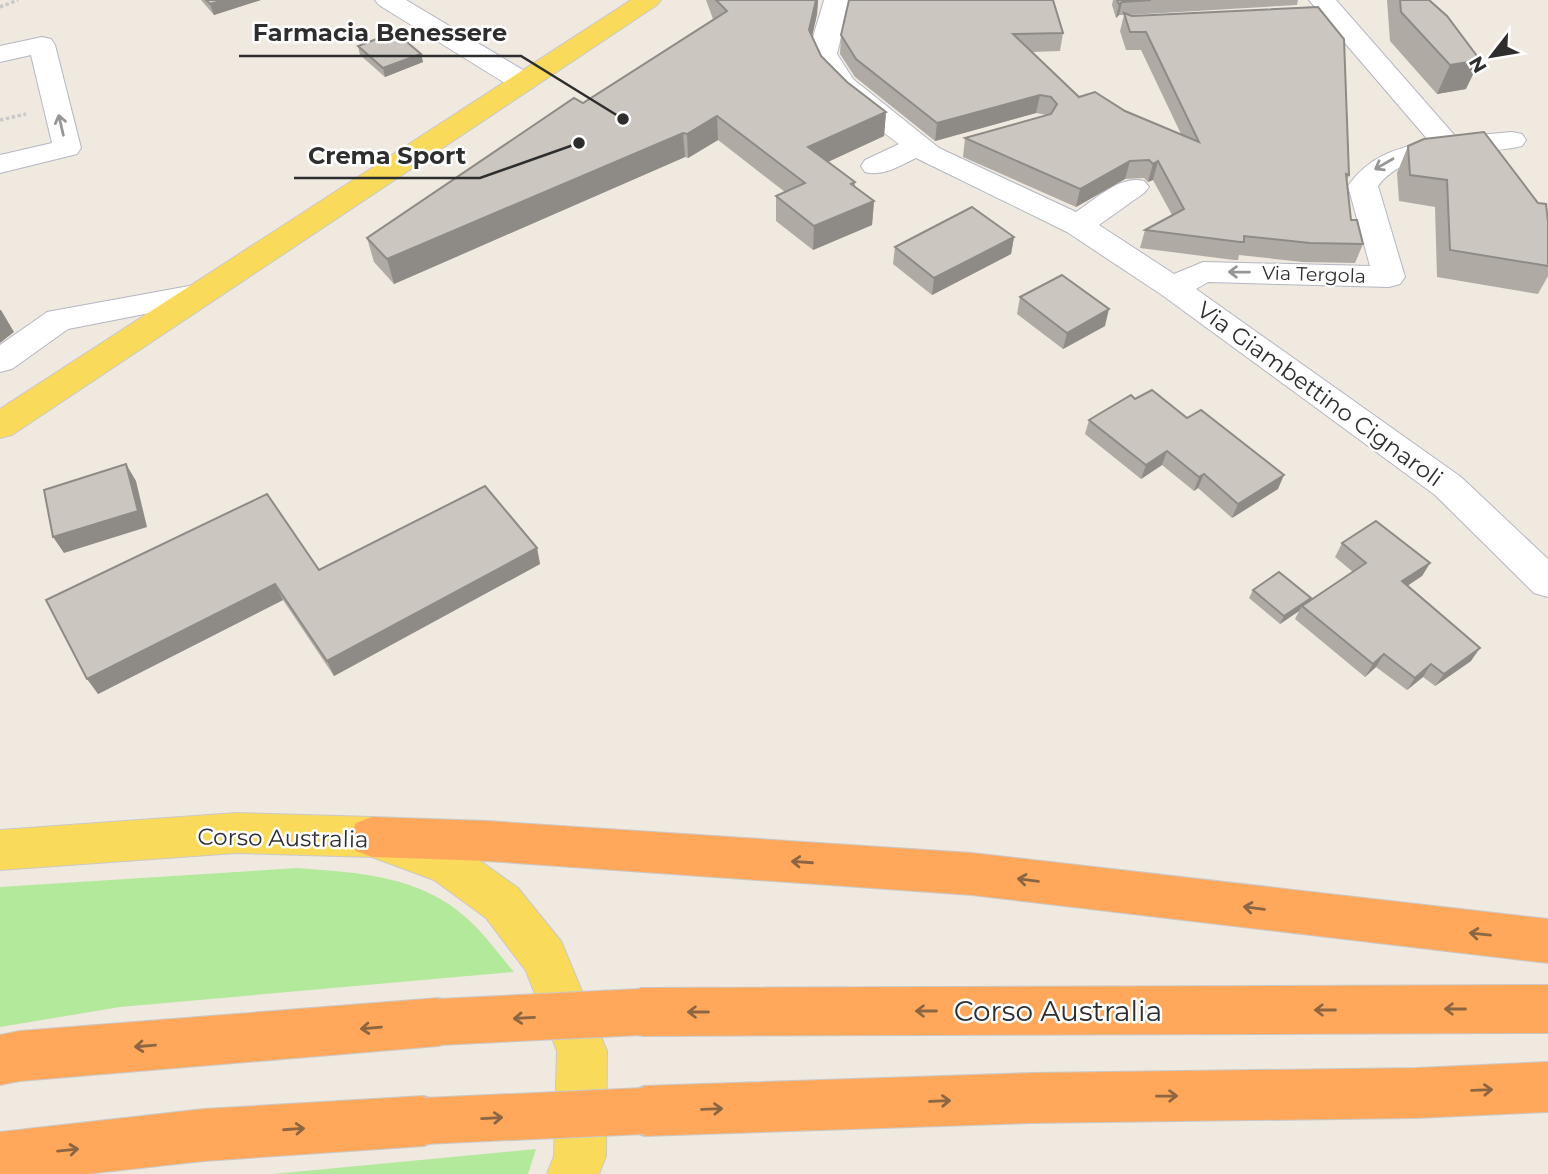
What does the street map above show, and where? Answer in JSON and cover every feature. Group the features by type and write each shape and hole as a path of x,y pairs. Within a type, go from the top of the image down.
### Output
{"highway":[{"path":"372,837 487,841 972,874 1548,941"},
{"name":"Corso Australia","path":"0,1060 439,1022 641,1012 1548,1009"},
{"path":"0,1158 204,1135 424,1121 1017,1099 1416,1093 1548,1087"}],"main road":[{"path":"0,426 648,0"},
{"name":"Corso Australia","path":"0,850 236,833 372,837 449,865 502,903 544,957 583,1051 580,1156 573,1174"}],"street":[{"path":"388,0 523,82"},
{"name":"Via Giambettino Cignaroli","path":"836,0 824,54 831,70 843,85 923,150 1078,225 1173,288 1448,486 1548,582"},
{"path":"1246,19 1328,7 1449,146"},
{"path":"0,54 42,45 67,149 0,164"},
{"name":"Via Tergola","path":"1173,288 1203,272 1389,277 1363,186 1369,174 1390,160 1449,146 1511,140"},
{"path":"876,166 923,150 965,144"},
{"path":"1078,225 1134,187"},
{"path":"0,361 58,320 200,294"}],"path":[{"path":"0,7 19,0"}],"green space":[{"path":"298,868 369,875 415,887 436,897 456,909 475,926 514,972 120,1007 0,1027 0,887"},
{"path":"536,1149 528,1174 273,1174"}],"building":[{"path":"206,0 224,0 210,4"},
{"path":"716,0 816,0 809,30 821,56 847,82 886,112 808,147 855,182 851,184 874,201 814,226 776,196 805,183 717,116 687,134 683,133 387,259 367,238 574,98 583,103 727,11"},
{"path":"849,0 1053,0 1063,33 1013,34 1079,97 1095,92 1125,111 1199,142 1146,32 1130,32 1124,13 1132,16 1318,7 1344,39 1349,175 1346,174 1351,220 1357,220 1363,244 1310,243 1244,236 1244,242 1240,242 1145,230 1184,209 1158,161 1153,164 1149,160 1130,161 1080,189 965,138 1051,114 1057,104 1051,97 1040,95 937,123 856,59 841,35"},
{"path":"1117,0 1151,0 1119,4"},
{"path":"1400,0 1429,0 1447,16 1480,60 1450,65 1401,12"},
{"path":"395,32 421,54 383,68 358,46"},
{"path":"1484,132 1538,203 1546,204 1548,266 1450,250 1447,180 1410,175 1408,146 1424,139"},
{"path":"972,207 1014,237 934,278 895,247"},
{"path":"1062,275 1109,309 1067,333 1020,297"},
{"path":"1152,390 1187,418 1201,410 1284,475 1238,504 1204,474 1199,477 1167,451 1146,465 1089,420 1131,395 1135,399"},
{"path":"126,464 138,511 53,537 44,490"},
{"path":"485,486 537,548 327,661 275,584 87,679 46,600 267,494 319,570"},
{"path":"1376,521 1430,563 1402,581 1480,648 1444,674 1431,664 1415,678 1384,654 1373,664 1302,606 1366,563 1342,543"},
{"path":"1279,572 1311,598 1284,616 1253,590"}],"place":[{"name":"Farmacia Benessere","path":"623,119"},
{"name":"Crema Sport","path":"579,143"}]}
